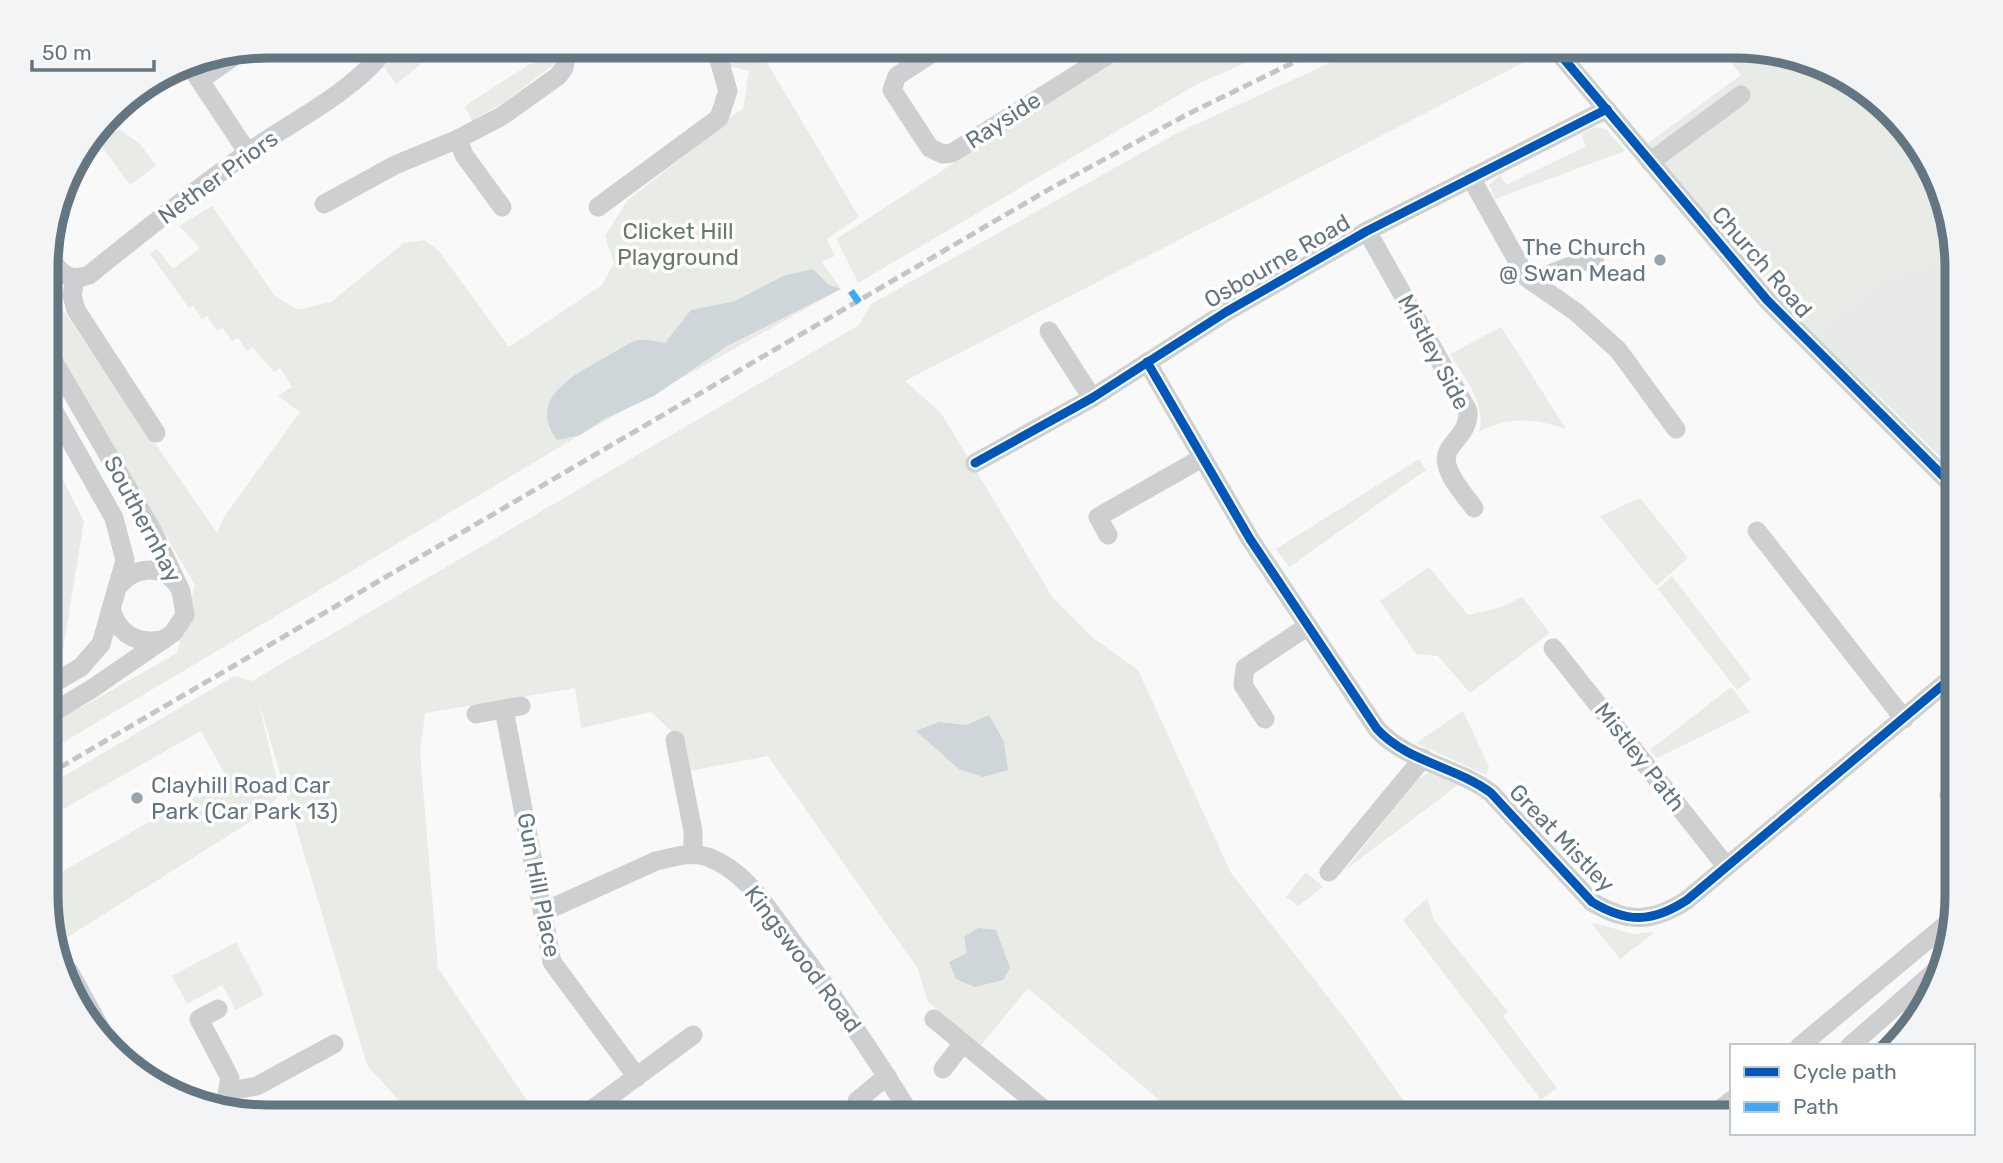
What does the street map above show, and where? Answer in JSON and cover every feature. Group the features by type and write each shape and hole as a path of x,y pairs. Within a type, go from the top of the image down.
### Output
{"street":[{"name":"Nether Priors","path":"75,280 89,275 248,153 345,87 377,58"},
{"path":"324,204 395,165 458,139 502,116 558,76 564,68 566,58"},
{"path":"598,207 719,118 728,91 718,58"},
{"name":"Rayside","path":"926,58 892,83 892,90 930,148 943,154 952,153 1103,58"},
{"name":"Church Road","path":"1563,58 1767,300 1945,478"},
{"path":"200,80 226,62"},
{"path":"194,71 248,153"},
{"path":"1650,162 1741,95"},
{"name":"Osbourne Road","path":"975,463 1093,398 1147,362 1367,231 1607,108"},
{"path":"458,139 464,155 502,207"},
{"path":"1471,178 1531,281 1576,313 1618,350 1676,429"},
{"name":"Mistley Side","path":"1367,231 1468,411 1467,429 1448,450 1446,459 1452,477 1474,508"},
{"path":"1531,281 1595,257"},
{"path":"58,268 64,276 75,280 72,295 76,310 156,433"},
{"path":"1049,331 1093,398"},
{"name":"Great Mistley","path":"1147,362 1250,539 1377,729 1395,745 1478,783 1491,793 1592,902 1612,914 1651,917 1671,911 1903,719 1945,689"},
{"name":"Southernhay","path":"58,369 152,530 181,591 185,615 173,634 58,710"},
{"name":"Southernhay","path":"58,419 114,518 125,561 106,631 93,655 81,667 58,681"},
{"path":"1108,535 1098,517 1202,458"},
{"path":"1757,531 1903,719"},
{"path":"117,588 132,573 155,570 173,579 181,591"},
{"path":"111,609 114,620 128,636 150,642 163,640"},
{"path":"1265,719 1243,685 1245,668 1308,626"},
{"name":"Mistley Path","path":"1553,648 1726,866"},
{"name":"Gun Hill Place","path":"476,714 513,707 548,947 558,974 637,1077"},
{"path":"543,912 656,861 693,854 692,831 675,740"},
{"path":"1329,872 1423,758"},
{"name":"Kingswood Road","path":"693,854 727,866 754,891 848,1014 905,1105"},
{"path":"1802,1044 1942,929"},
{"path":"1852,1044 1927,980"},
{"path":"218,1009 200,1019 228,1073 228,1098 257,1086 334,1044"},
{"path":"934,1019 1038,1105"},
{"path":"598,1105 693,1035"},
{"path":"943,1069 963,1044"},
{"path":"857,1101 887,1076"}],"shaded area":[{"path":"1945,261 1945,461 1817,336 1883,279"},
{"path":"813,269 829,285 841,289 727,346 654,396 606,418 580,435 557,440 549,425 547,412 557,390 567,381 634,341 665,343 691,310 735,301 783,276"},
{"path":"58,469 84,521 62,656 58,658"},
{"path":"989,715 1004,742 1008,770 983,777 959,769 916,731 939,722 966,725"},
{"path":"978,928 996,930 1010,968 1003,980 975,987 956,979 949,962 967,953 964,937"}],"green space":[{"path":"392,58 429,58 396,84 384,67"},
{"path":"557,58 553,65 504,102 472,121 465,106 528,65"},
{"name":"Clicket Hill Playground","path":"725,58 764,58 859,217 827,239 835,256 822,262 841,289 580,435 58,745 58,721 177,653 195,585 58,352 58,303 217,533 224,517 300,412 278,396 292,387 280,368 274,372 252,347 247,351 238,338 232,341 223,328 217,331 207,316 202,319 193,306 189,308 150,254 157,249 173,269 200,248 179,226 212,206 275,296 298,310 331,302 404,243 425,240 439,251 509,347 602,285 614,263 605,236 627,201 689,152 715,127 743,109 749,71 727,66"},
{"path":"1122,58 1257,58 1199,83 858,283 836,239 1108,64"},
{"path":"1341,58 1532,58 905,381 941,413 1053,598 1093,638 1138,670 1231,873 1353,1029 1407,1105 1165,1105 1028,988 981,1045 928,1002 918,969 768,756 689,771 682,741 651,712 581,728 575,688 425,713 420,752 438,968 530,1105 403,1105 367,1065 258,699 280,794 264,813 63,940 58,874 227,778 201,731 58,812 58,780 234,676 252,681 859,325 871,304 1181,131"},
{"path":"1728,58 1790,65 1840,86 1884,119 1917,162 1929,187 1941,226 1945,261 1883,279 1817,336 1644,146 1741,75"},
{"path":"1595,127 1606,129 1625,151 1495,199 1489,185 1500,175 1506,185 1586,146 1581,134"},
{"path":"119,129 140,144 156,166 130,185 100,144"},
{"path":"1501,327 1566,429 1522,420 1501,423 1479,432 1481,422 1477,401 1450,354"},
{"path":"1419,459 1426,470 1289,567 1276,549"},
{"path":"1640,498 1688,558 1656,586 1600,516"},
{"path":"1429,567 1468,615 1499,608 1522,597 1550,633 1470,693 1438,656 1416,654 1380,601"},
{"path":"1672,576 1751,679 1737,690 1658,589"},
{"path":"1731,687 1750,712 1657,758 1650,750"},
{"path":"1463,711 1489,767 1486,775 1416,743"},
{"path":"1429,773 1458,785 1345,870 1419,778"},
{"path":"1306,872 1323,887 1298,906 1286,897"},
{"path":"1427,898 1434,920 1508,1012 1503,1016 1557,1088 1541,1100 1403,920"},
{"path":"1592,924 1633,934 1655,932 1620,959"},
{"path":"236,942 264,995 236,1010 222,985 187,1004 172,976"}],"railway":[{"path":"58,769 1053,187 1188,114 1302,58"}],"marked path":[{"path":"851,291 860,304"}],"cycle path":[{"path":"1563,58 1767,300 1945,478"},
{"path":"975,463 1092,398 1226,312 1367,231 1607,109"},
{"path":"1147,362 1250,539 1377,729 1389,740 1417,757 1478,784 1491,793 1592,902 1617,914 1640,918 1651,916 1687,900 1945,683"}],"place":[{"name":"The Church @ Swan Mead","path":"1660,260"},
{"name":"Clayhill Road Car Park (Car Park 13)","path":"137,798"}]}
